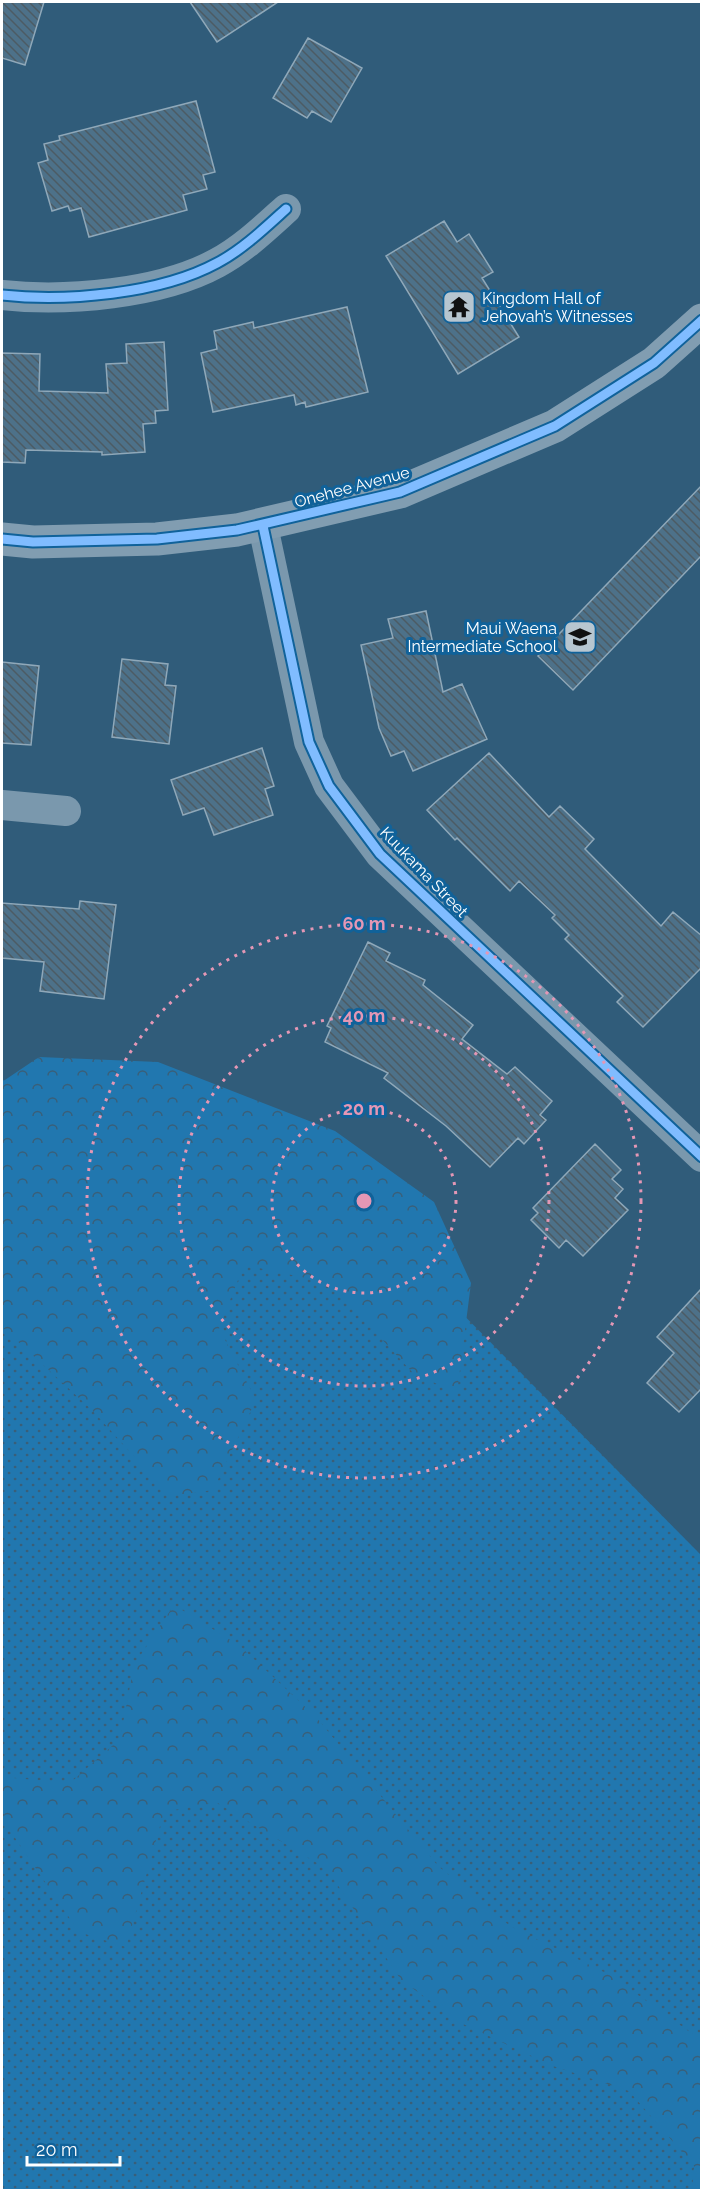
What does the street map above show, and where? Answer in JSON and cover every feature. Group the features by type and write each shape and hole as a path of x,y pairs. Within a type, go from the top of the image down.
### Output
{"street":[{"path":"2,295 80,297 153,286 217,264 286,209"},
{"name":"Onehee Avenue","path":"2,539 33,542 157,539 263,526 400,492 555,426 654,363 702,320"},
{"name":"Kuukama Street","path":"263,526 309,742 330,786 381,854 419,892 702,1157"},
{"path":"2,805 66,811"}],"green space":[{"path":"39,1057 158,1062 335,1131 434,1202 471,1283 457,1393 413,1373 330,1283 244,1265 219,1328 256,1400 213,1490 170,1496 92,1410 2,1327 2,1082"},
{"path":"2,1080 87,1100 429,1280 701,1555 702,2190 2,2190"},
{"path":"174,1605 240,1646 317,1718 438,1866 510,1926 610,1975 701,2040 701,2190 692,2190 694,2166 629,2091 553,2066 461,2023 401,1980 327,1869 216,1802 164,1812 126,1947 79,1932 7,1826 2,1803 2,1777 70,1783 120,1739 134,1665"}],"building":[{"path":"2,2 44,2 25,65 2,58"},
{"path":"190,2 278,2 217,42"},
{"path":"308,38 362,68 331,122 312,111 307,118 273,98"},
{"path":"196,101 215,172 203,175 207,189 183,195 187,210 89,237 81,208 70,211 68,206 52,211 38,163 48,160 44,144 60,140 59,136"},
{"name":"Kingdom Hall of Jehovah’s Witnesses","path":"444,221 457,242 469,234 493,272 482,278 519,337 458,374 386,256"},
{"path":"347,307 368,392 306,407 305,402 296,405 294,395 213,412 201,353 217,349 214,331 253,322 254,328"},
{"path":"164,342 168,410 155,411 156,423 143,424 145,452 102,455 102,452 26,450 25,463 2,462 2,353 40,354 39,391 108,393 106,364 127,363 126,344"},
{"path":"702,485 702,555 573,690 538,656"},
{"path":"426,611 443,692 462,684 487,739 413,771 404,751 391,756 379,728 361,645 393,638 388,619"},
{"path":"122,659 168,664 165,685 176,686 169,744 112,737"},
{"path":"2,662 39,666 31,745 2,743"},
{"path":"262,748 274,786 265,789 273,815 214,835 204,808 183,815 171,780"},
{"path":"489,753 549,817 560,806 594,839 585,849 661,926 673,912 702,936 702,967 643,1027 617,1002 623,996 565,939 569,935 552,918 555,915 519,881 510,891 457,838 455,840 427,810"},
{"path":"80,901 116,905 104,999 40,991 44,962 2,958 2,903 79,909"},
{"path":"368,942 390,953 386,961 425,980 423,985 473,1025 462,1039 507,1074 515,1067 552,1101 540,1115 546,1120 524,1144 518,1138 490,1167 446,1126 384,1078 388,1073 325,1042 331,1028 327,1026"},
{"path":"595,1144 621,1170 612,1179 623,1189 615,1198 628,1210 583,1256 566,1240 559,1248 531,1220 538,1213 533,1208"},
{"path":"702,1288 702,1388 679,1412 647,1383 674,1353 657,1337"}],"cycle path":[{"path":"2,295 83,296 141,289 168,282 194,274 226,258 286,209"},
{"path":"2,539 33,542 157,539 237,530 400,492 555,426 654,363 702,320"},
{"path":"263,526 309,742 329,786 380,854 702,1157"}],"place":[{"name":"Kingdom Hall of Jehovah’s Witnesses","path":"459,307"},
{"name":"Maui Waena Intermediate School","path":"580,637"}]}
